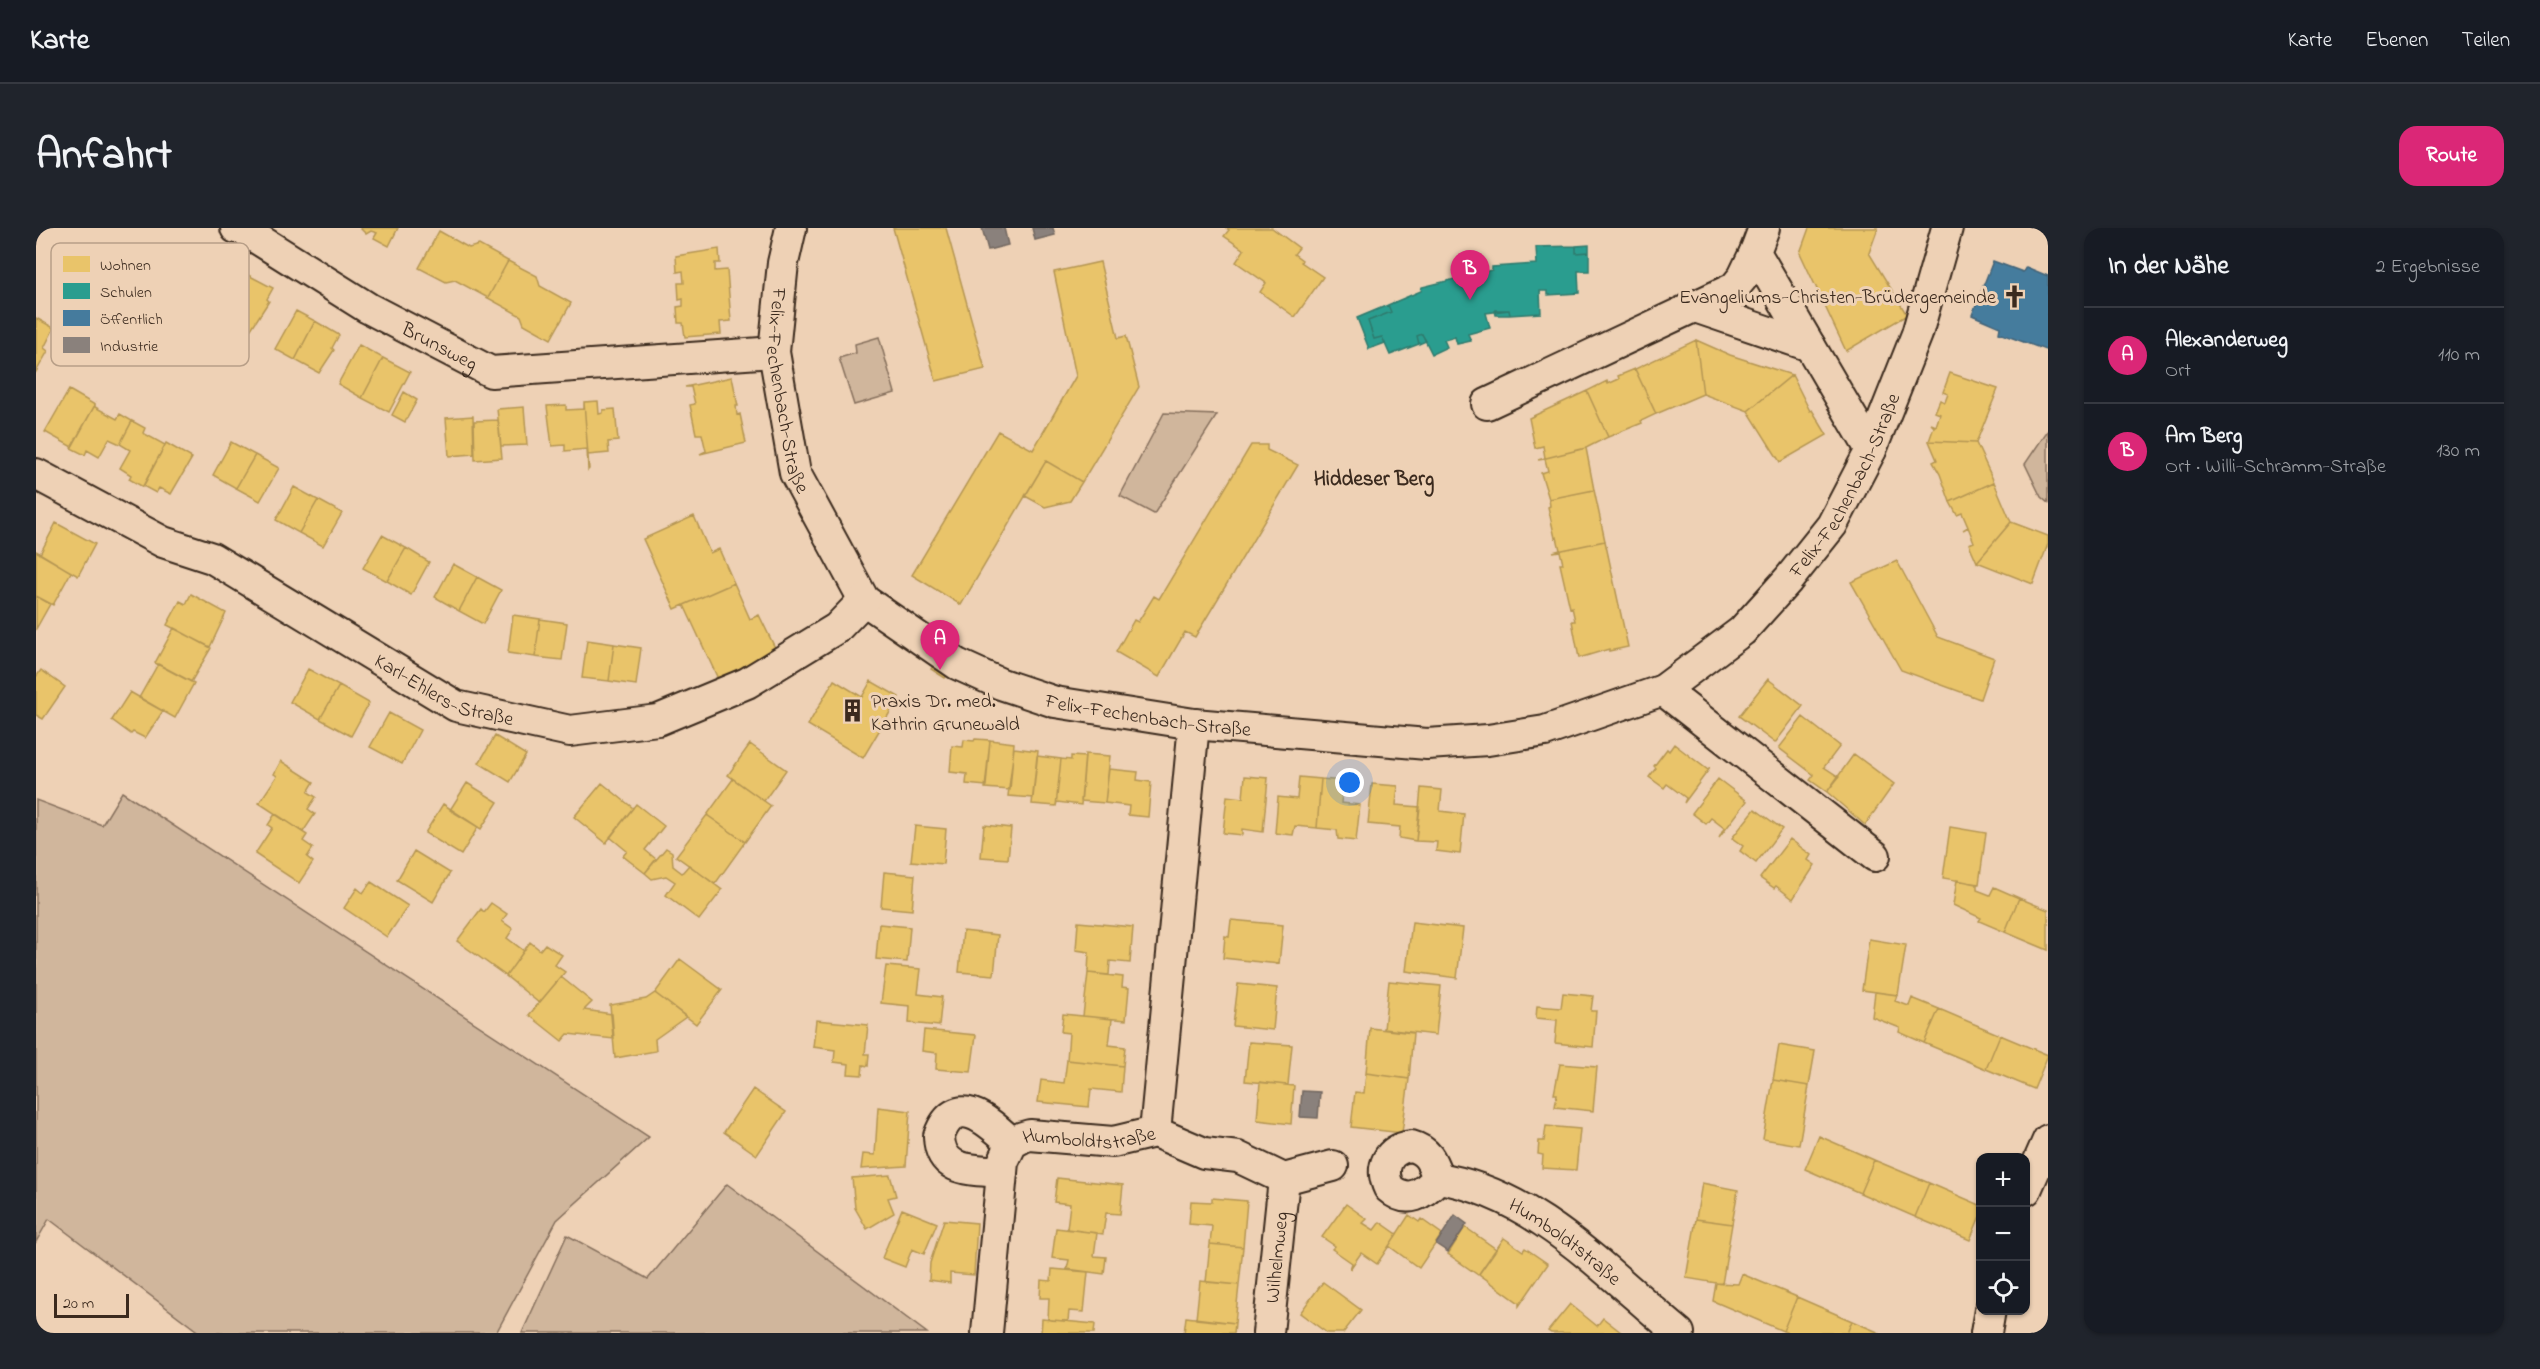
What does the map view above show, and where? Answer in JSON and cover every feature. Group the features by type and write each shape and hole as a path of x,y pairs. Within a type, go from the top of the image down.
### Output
{"street":[{"name":"Brunsweg","path":"236,228 242,229 368,308 491,372 774,352"},
{"name":"Felix-Fechenbach-Straße","path":"791,228 783,263 774,352 795,473 864,600 957,664 1001,684 1055,702 1194,724 1427,744 1478,741 1545,731 1663,690 1742,631 1788,580 1832,525 1871,450 1917,334 1947,228"},
{"path":"1760,240 1810,346 1871,450"},
{"path":"1487,404 1734,288 1743,277 1760,240"},
{"path":"1695,307 1810,346"},
{"name":"Karl-Ehlers-Straße","path":"36,474 163,542 212,558 456,706 570,731 658,720 747,683 837,628 864,600"},
{"path":"1663,690 1875,856"},
{"path":"1155,1132 1194,724"},
{"name":"Humboldtstraße","path":"1002,1172 967,1169 949,1162 943,1155 939,1136 949,1119 956,1114 968,1112 980,1116 1012,1143"},
{"name":"Humboldtstraße","path":"987,1333 1003,1162 1012,1143 1030,1135 1113,1142 1155,1132 1204,1153 1238,1157 1284,1179"},
{"path":"2030,1179 2048,1140"},
{"path":"1284,1179 1333,1166"},
{"name":"Humboldtstraße","path":"1438,1178 1478,1186 1523,1209 1567,1238 1679,1333"},
{"name":"Wilhelmweg","path":"1268,1333 1284,1179"},
{"path":"1986,1333 1989,1315"}],"shaded area":[{"path":"879,337 895,393 854,405 839,358 856,353 855,344"},
{"path":"1164,413 1217,415 1154,514 1120,496"},
{"path":"2048,430 2048,503 2041,497 2025,464"},
{"path":"122,792 649,1137 557,1220 496,1333 200,1333 49,1219 36,1242 36,800 102,825"},
{"path":"727,1184 927,1333 522,1333 567,1235 648,1279"}],"building: Wohnen":[{"path":"360,228 398,228 389,246 374,238 377,233 371,231 366,234"},
{"path":"893,228 946,228 985,369 936,381"},
{"path":"1226,228 1272,228 1299,248 1294,254 1302,260 1301,262 1323,277 1295,317 1260,292 1266,283 1236,262 1244,250 1224,236 1229,230"},
{"path":"1809,228 1878,228 1869,253 1907,315 1846,351 1800,253"},
{"path":"439,231 469,248 479,245 508,261 488,298 455,280 446,282 419,268"},
{"path":"719,249 720,263 715,263 715,271 727,270 731,321 720,322 721,334 685,337 683,323 678,323 677,307 683,306 683,299 679,300 678,283 684,283 683,271 677,272 676,256"},
{"path":"508,261 537,276 540,286 571,303 551,339 524,324 521,316 488,298"},
{"path":"1100,262 1118,338 1126,336 1139,387 1082,482 1046,461 961,605 912,575 998,431 1033,450 1076,376 1054,272"},
{"path":"249,276 273,288 267,299 269,301 251,329 249,328"},
{"path":"296,311 315,321 295,360 275,349"},
{"path":"36,318 51,326 51,334 44,348 48,351 36,372"},
{"path":"315,321 339,335 332,348 334,350 319,373 295,360"},
{"path":"1696,340 1703,394 1656,414 1635,369"},
{"path":"1696,340 1730,355 1792,375 1748,411 1703,394"},
{"path":"359,345 383,358 362,398 338,384"},
{"path":"383,358 410,372 389,412 362,398"},
{"path":"1635,369 1656,414 1641,421 1642,423 1608,437 1587,391 1607,381 1608,384 1619,379 1618,376"},
{"path":"1950,373 1998,389 1976,443 1929,441 1934,427 1931,424 1936,426 1940,414 1935,412 1940,400 1945,402 1948,394 1943,392"},
{"path":"1792,375 1810,411 1812,410 1827,435 1780,462 1748,411"},
{"path":"732,377 738,406 736,406 737,415 740,414 746,443 700,454 706,451 702,434 696,434 690,405 695,404 691,387 685,387"},
{"path":"69,390 95,405 72,447 45,432"},
{"path":"1587,391 1608,437 1586,448 1538,460 1545,458 1543,446 1535,448 1529,418"},
{"path":"404,392 417,400 405,422 392,415"},
{"path":"598,401 599,414 603,413 603,410 615,409 618,441 608,442 609,453 588,455 584,402"},
{"path":"584,402 589,469 588,470 587,449 565,451 565,445 552,446 547,406 566,405 566,410 584,409"},
{"path":"95,405 117,419 120,414 132,421 120,444 109,439 99,457 87,450 85,455 71,448"},
{"path":"524,407 527,445 501,446 497,409"},
{"path":"473,416 474,454 449,456 446,418"},
{"path":"498,420 502,458 475,460 474,421"},
{"path":"132,421 145,428 143,433 165,445 143,487 129,479 131,475 120,468 130,450 120,444"},
{"path":"1929,441 1976,443 1994,482 1950,502 1933,462 1937,460"},
{"path":"231,442 255,455 236,488 213,475"},
{"path":"166,443 192,458 171,494 159,488 156,493 143,486"},
{"path":"1251,445 1267,445 1267,450 1298,465 1195,637 1185,632 1159,677 1116,652 1134,620 1138,622 1154,596 1159,599"},
{"path":"1586,448 1594,490 1549,499 1541,473 1548,471 1545,459 1538,460"},
{"path":"255,455 279,468 260,501 236,488"},
{"path":"1046,461 1082,482 1070,501 1045,507 1025,496"},
{"path":"1994,482 2011,522 1977,562 1969,544 1974,542 1962,513 1957,515 1950,502"},
{"path":"294,487 318,500 299,533 276,520"},
{"path":"1594,490 1605,541 1553,552 1560,550 1548,507 1550,506 1549,499"},
{"path":"318,500 342,513 323,546 299,533"},
{"path":"694,516 710,553 719,549 734,583 675,609 643,539"},
{"path":"2011,522 2048,536 2048,544 2033,584 1977,562"},
{"path":"56,523 95,544 78,576 40,554"},
{"path":"382,535 406,548 387,581 363,568"},
{"path":"1605,541 1628,647 1609,651 1609,649 1579,658 1572,621 1575,621 1560,564 1563,564 1560,551 1553,552"},
{"path":"406,548 429,562 411,595 387,581"},
{"path":"36,551 71,572 53,605 36,596"},
{"path":"1897,561 1938,637 1994,658 1980,699 1901,670 1851,582"},
{"path":"453,564 477,577 459,611 435,597"},
{"path":"477,577 501,590 483,624 459,611"},
{"path":"734,583 750,619 759,615 778,654 719,681 684,605"},
{"path":"191,594 226,613 210,647 167,625 180,601 186,604"},
{"path":"36,596 50,604 36,629"},
{"path":"513,615 540,619 535,657 508,653"},
{"path":"540,619 567,623 562,660 535,657"},
{"path":"174,628 211,648 191,682 155,663"},
{"path":"587,640 614,644 609,681 582,678"},
{"path":"614,644 641,648 636,685 609,681"},
{"path":"936,662 950,672 945,678 931,669"},
{"path":"158,664 194,683 175,718 139,698"},
{"path":"308,669 339,686 320,719 290,702"},
{"path":"41,670 65,687 43,719 36,715 36,677"},
{"path":"1768,679 1803,706 1775,743 1739,716"},
{"name":"Praxis Dr. med. Kathrin Grunewald","path":"834,680 862,697 871,681 899,697 863,758 808,725"},
{"path":"339,686 369,703 351,736 320,719"},
{"path":"130,692 163,711 145,738 133,732 131,734 112,720"},
{"path":"389,713 420,730 402,764 370,747"},
{"path":"1803,717 1840,746 1824,767 1839,777 1827,792 1810,780 1814,775 1779,748"},
{"path":"495,736 526,755 510,782 479,763"},
{"path":"975,739 990,740 986,786 966,784 967,774 950,772 952,746 963,747 964,740 974,741"},
{"path":"990,740 1014,743 1010,790 985,788"},
{"path":"750,744 786,770 764,801 728,775"},
{"path":"1674,744 1708,770 1710,768 1684,803 1686,798 1667,784 1664,788 1649,777 1656,768 1654,766 1667,749 1669,751"},
{"path":"1014,748 1038,751 1033,798 1008,796"},
{"path":"1085,754 1110,756 1105,803 1081,801"},
{"path":"1854,754 1894,784 1865,825 1827,792"},
{"path":"1037,756 1061,759 1056,806 1032,804"},
{"path":"1071,756 1085,757 1081,805 1057,802 1056,806 1061,759 1071,760"},
{"path":"281,761 314,782 308,792 316,797 308,809 315,814 303,832 259,803 277,776 274,774"},
{"path":"1109,769 1138,772 1137,780 1151,782 1148,817 1128,815 1129,806 1105,803"},
{"path":"1245,776 1268,778 1263,832 1242,829 1242,835 1223,833 1227,796 1243,798"},
{"path":"1299,777 1321,779 1317,828 1295,826 1293,835 1275,833 1278,797 1297,799"},
{"path":"733,779 771,806 745,842 707,815"},
{"path":"1321,779 1343,781 1341,803 1360,805 1356,841 1338,839 1337,830 1317,828"},
{"path":"1718,779 1747,801 1719,838 1724,828 1711,818 1706,824 1692,813"},
{"path":"467,783 498,802 481,829 450,810"},
{"path":"602,783 633,808 606,843 574,817"},
{"path":"1372,784 1398,786 1396,805 1420,807 1416,841 1399,838 1400,827 1368,824"},
{"path":"1421,788 1442,790 1440,811 1464,814 1460,854 1436,851 1437,842 1416,841"},
{"path":"443,804 478,827 461,855 425,833"},
{"path":"636,804 664,826 645,850 656,859 645,873 623,856 627,851 610,837"},
{"path":"1755,809 1782,829 1756,863 1740,851 1743,846 1732,838"},
{"path":"275,814 307,835 303,841 313,848 307,857 313,862 299,883 255,854 272,828 268,825"},
{"path":"707,815 745,842 715,884 676,856"},
{"path":"984,825 1011,828 1008,859 981,857"},
{"path":"915,826 946,829 943,864 911,861"},
{"path":"1950,827 1986,833 1979,884 1943,878"},
{"path":"1790,839 1811,855 1808,860 1815,865 1793,899 1776,886 1774,888 1760,878"},
{"path":"666,848 672,852 673,866 682,873 689,865 722,890 699,920 666,895 675,882 666,876 652,879 645,873"},
{"path":"414,851 450,873 433,902 397,880"},
{"path":"884,872 915,875 912,910 881,907"},
{"path":"1957,880 1977,884 1977,890 1990,895 1994,887 2019,898 2005,932 1979,921 1981,918 1953,905"},
{"path":"371,882 408,906 387,937 344,908 357,888 363,893"},
{"path":"2019,898 2048,910 2048,950 2005,932"},
{"path":"491,903 507,914 502,921 513,929 507,938 524,951 506,976 457,941 481,909 484,912"},
{"path":"1231,920 1283,925 1279,964 1223,958 1225,936 1229,937"},
{"path":"1078,922 1133,927 1130,963 1110,961 1109,975 1088,973 1089,952 1076,950"},
{"path":"1412,922 1463,928 1457,978 1406,971"},
{"path":"879,924 910,927 907,962 876,959"},
{"path":"963,931 998,935 994,975 959,972"},
{"path":"1869,939 1906,945 1898,995 1862,990"},
{"path":"530,942 540,950 545,944 562,955 555,965 565,972 539,1003 506,976"},
{"path":"680,959 722,990 696,1024 655,993"},
{"path":"886,966 921,969 918,994 942,997 939,1026 909,1023 910,1006 881,1003"},
{"path":"1088,973 1123,977 1122,987 1129,988 1126,1020 1083,1016"},
{"path":"561,977 592,1002 584,1010 612,1014 614,1039 568,1034 562,1041 529,1015"},
{"path":"1389,981 1441,986 1436,1035 1384,1029"},
{"path":"1238,984 1277,988 1273,1030 1233,1026"},
{"path":"1875,992 1897,995 1895,1001 1909,1006 1912,998 1939,1009 1924,1043 1899,1032 1900,1028 1872,1017"},
{"path":"655,993 686,1017 655,1039 656,1051 615,1058 610,1005 646,999"},
{"path":"1563,993 1593,996 1591,1011 1596,1011 1593,1047 1555,1043 1557,1020 1536,1018 1537,1006 1561,1008"},
{"path":"1939,1009 2000,1035 1986,1069 1924,1043"},
{"path":"1063,1014 1112,1019 1109,1045 1125,1047 1123,1066 1067,1060 1069,1033 1061,1032"},
{"path":"816,1020 868,1025 865,1054 869,1054 868,1066 863,1065 862,1075 848,1074 849,1064 834,1062 835,1050 813,1047"},
{"path":"1370,1028 1413,1033 1409,1079 1366,1073"},
{"path":"924,1030 976,1035 971,1072 936,1069 937,1053 922,1051"},
{"path":"2000,1035 2048,1055 2034,1089 1986,1069"},
{"path":"1249,1042 1292,1045 1288,1085 1245,1081"},
{"path":"1779,1045 1815,1051 1809,1086 1773,1080"},
{"path":"1067,1060 1123,1066 1121,1092 1091,1089 1089,1107 1038,1102 1041,1080 1064,1083"},
{"path":"1560,1064 1597,1067 1593,1111 1555,1107 1557,1094 1554,1094"},
{"path":"1366,1073 1409,1079 1402,1133 1351,1127 1355,1092 1364,1093"},
{"path":"1773,1080 1809,1086 1799,1145 1763,1139"},
{"path":"1260,1082 1294,1086 1291,1124 1257,1120"},
{"path":"753,1089 786,1112 757,1155 724,1132"},
{"path":"878,1107 910,1111 906,1166 861,1169 863,1154 875,1155"},
{"path":"1546,1126 1580,1129 1576,1170 1542,1168 1543,1155 1538,1154 1539,1141 1544,1141"},
{"path":"1819,1136 1874,1160 1860,1193 1805,1169"},
{"path":"1874,1160 1929,1183 1915,1217 1860,1193"},
{"path":"890,1175 896,1196 888,1198 894,1213 867,1229 855,1208 852,1178"},
{"path":"1057,1178 1123,1185 1120,1214 1106,1213 1103,1234 1067,1229 1070,1204 1054,1202"},
{"path":"1702,1183 1738,1190 1732,1224 1696,1219"},
{"path":"1929,1183 1976,1203 1976,1226 1970,1240 1915,1217"},
{"path":"1212,1198 1247,1201 1243,1247 1210,1244 1212,1226 1189,1224 1191,1201 1212,1202"},
{"path":"1346,1204 1367,1219 1363,1223 1374,1230 1380,1222 1397,1234 1377,1264 1361,1253 1350,1269 1352,1263 1332,1249 1335,1246 1322,1237"},
{"path":"902,1209 937,1223 924,1254 912,1249 905,1267 882,1258"},
{"path":"1409,1215 1419,1222 1421,1219 1442,1234 1419,1268 1389,1246"},
{"path":"1696,1219 1732,1224 1722,1284 1686,1278"},
{"path":"944,1220 977,1223 974,1275 950,1273 950,1283 929,1280 930,1263"},
{"path":"1465,1227 1496,1249 1478,1275 1448,1254"},
{"path":"1056,1228 1097,1233 1094,1256 1106,1257 1104,1274 1067,1269 1069,1260 1052,1258"},
{"path":"1504,1238 1523,1251 1525,1248 1548,1264 1519,1306 1519,1303 1479,1274"},
{"path":"1210,1244 1243,1247 1239,1285 1206,1282"},
{"path":"1052,1269 1088,1272 1084,1312 1069,1311 1068,1321 1048,1320 1049,1298 1040,1298 1041,1280 1051,1281"},
{"path":"1742,1274 1797,1297 1783,1331 1713,1301 1716,1283 1738,1284"},
{"path":"1200,1281 1239,1285 1235,1323 1196,1319"},
{"path":"1323,1282 1361,1310 1343,1333 1327,1333 1300,1313"},
{"path":"1797,1297 1852,1321 1847,1333 1788,1333 1783,1331"},
{"path":"1570,1304 1597,1326 1603,1318 1622,1333 1551,1333 1548,1331"},
{"path":"1186,1317 1235,1323 1234,1333 1184,1333"},
{"path":"1042,1319 1095,1324 1094,1333 1041,1333"},
{"path":"1852,1321 1880,1333 1847,1333"}],"building: Schulen":[{"path":"1589,245 1589,252 1576,253 1576,246"},
{"path":"1576,246 1576,253 1589,252 1589,271 1578,271 1579,293 1548,295 1548,291 1540,291 1541,313 1510,315 1509,310 1486,313 1490,328 1468,334 1471,341 1457,344 1455,337 1444,340 1447,347 1432,354 1422,334 1417,336 1419,344 1390,355 1382,337 1374,339 1368,321 1391,312 1388,305 1421,291 1422,287 1492,270 1492,267 1537,264 1536,247"},
{"path":"1388,305 1391,312 1368,321 1374,339 1382,337 1385,343 1369,349 1357,318"},
{"path":"1495,310 1509,310 1510,315 1496,315"},
{"path":"1422,334 1426,341 1419,344 1417,336"}],"building: Öffentlich":[{"name":"Evangeliums-Christen-Brüdergemeinde","path":"1993,261 2023,272 2026,267 2048,276 2048,351 1999,333 2000,327 1972,315"}],"building: Industrie":[{"path":"982,228 1004,228 1008,245 988,250"},
{"path":"1032,228 1053,228 1055,235 1035,240"},
{"path":"1302,1091 1320,1092 1318,1118 1300,1117"},
{"path":"1455,1215 1467,1224 1448,1252 1436,1244"}],"place":[{"name":"Evangeliums-Christen-Brüdergemeinde","path":"2014,296"},
{"name":"Am Berg","path":"1470,300"},
{"name":"Alexanderweg","path":"940,670"},
{"name":"Praxis Dr. med. Kathrin Grunewald","path":"853,711"}],"district":[{"name":"Hiddeser Berg","path":"1374,478"}]}
